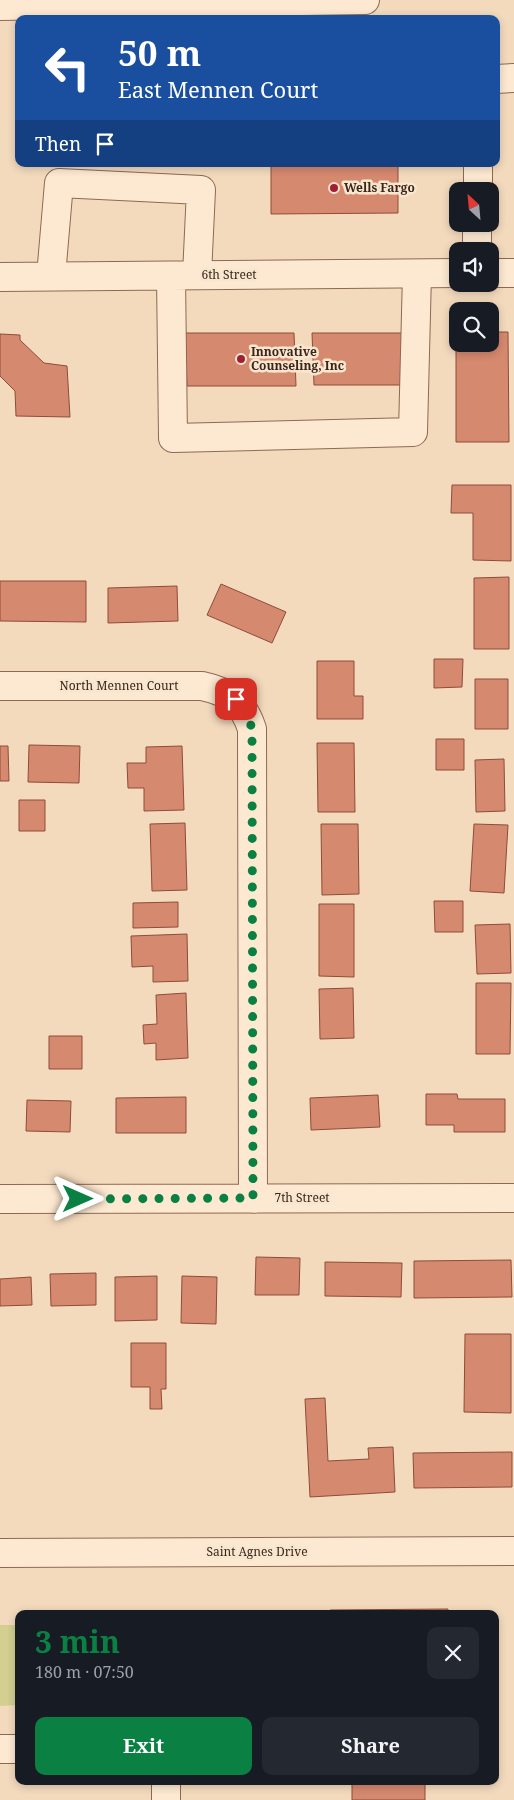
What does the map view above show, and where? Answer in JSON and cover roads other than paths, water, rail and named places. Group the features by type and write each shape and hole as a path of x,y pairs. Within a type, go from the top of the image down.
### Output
{"street":[{"path":"0,6 365,0"},
{"path":"500,78 514,78"},
{"path":"478,167 478,182"},
{"path":"51,276 59,183 201,190 184,276 173,438 413,432 416,274"},
{"path":"499,273 514,273"},
{"name":"6th Street","path":"0,277 449,274"},
{"name":"North Mennen Court","path":"0,686 202,686 220,690 236,699 248,716 252,729 253,1198"},
{"name":"7th Street","path":"0,1199 514,1198"},
{"name":"Saint Agnes Drive","path":"0,1553 514,1551"},
{"path":"0,1749 15,1749"},
{"path":"166,1785 166,1800"}],"place":[{"name":"Wells Fargo","path":"334,188"},
{"name":"Innovative Counseling, Inc","path":"241,359"}]}
